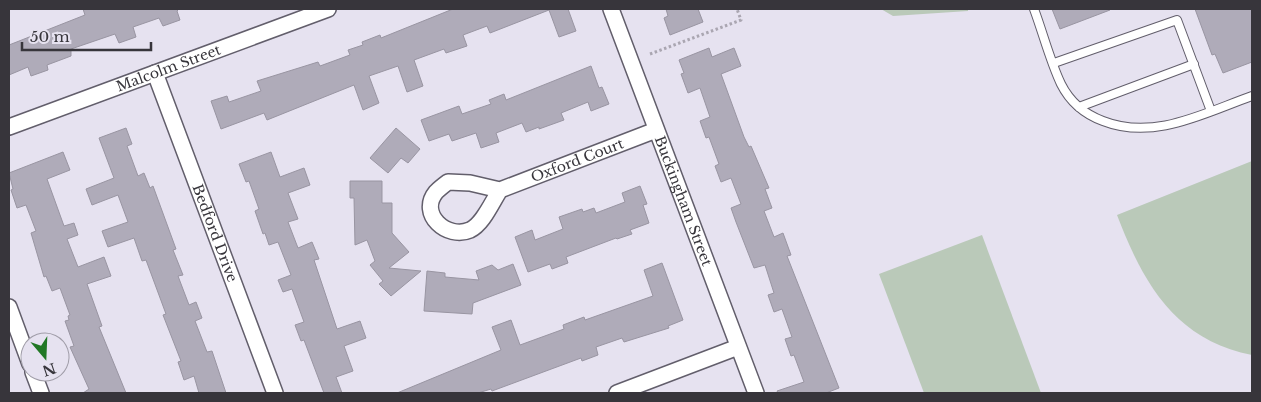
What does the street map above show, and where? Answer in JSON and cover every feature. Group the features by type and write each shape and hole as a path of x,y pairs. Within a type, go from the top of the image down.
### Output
{"street":[{"name":"Malcolm Street","path":"9,127 328,9"},
{"name":"Buckingham Street","path":"611,9 756,393"},
{"name":"Bedford Drive","path":"155,73 275,393"},
{"name":"Oxford Court","path":"500,190 656,130"},
{"path":"9,307 20,337"},
{"path":"617,393 738,347"}],"lane":[{"path":"1034,9 1061,84 1079,107 1093,117 1109,123 1144,130 1182,122 1252,96"},
{"path":"1054,63 1178,20 1212,111"},
{"path":"1079,107 1194,64"}],"path":[{"path":"650,54 741,20 737,9"}],"green space":[{"path":"881,9 968,9 968,11 893,16"},
{"path":"1252,161 1252,355 1225,347 1202,336 1182,322 1165,305 1138,263 1117,215"},
{"path":"982,235 1041,393 924,393 879,274"}],"building":[{"path":"83,9 179,9 177,11 180,20 163,26 159,18 133,27 136,37 119,43 115,34 71,49 71,56 47,65 48,70 31,76 28,67 9,75 9,45 85,15"},
{"path":"453,9 568,9 576,31 559,37 549,10 490,33 487,26 463,35 467,46 446,53 444,49 414,60 423,86 407,92 398,66 369,76 379,103 363,110 354,85 267,120 264,113 221,129 211,101 227,96 229,102 261,91 257,81 318,62 320,66 350,55 348,50 363,45 362,42 380,35 381,38"},
{"path":"666,9 698,9 703,22 670,35 664,18 668,16"},
{"path":"1052,9 1109,9 1110,10 1060,29"},
{"path":"1195,9 1252,9 1252,62 1223,73 1215,54 1212,55"},
{"path":"709,48 712,57 734,48 741,66 721,74 744,137 749,147 751,146 769,188 765,189 772,208 764,211 774,237 783,233 791,255 787,256 839,388 826,393 778,393 777,391 804,382 794,355 791,356 785,339 792,337 782,309 774,312 768,295 774,293 765,265 754,268 736,222 731,208 741,204 731,178 721,182 715,166 719,164 709,137 706,138 700,121 710,117 700,88 688,93 681,74 684,73 679,60"},
{"path":"591,66 599,88 602,87 609,104 591,111 588,102 561,113 564,120 526,132 522,123 496,133 499,142 481,148 476,133 452,141 449,134 429,141 421,120 459,106 462,114 491,104 489,100 504,94 506,100"},
{"path":"126,128 132,144 127,146 138,176 144,173 150,188 153,186 176,249 173,250 183,275 178,276 189,305 196,302 202,318 195,321 207,352 212,351 226,393 199,393 194,376 184,380 178,362 181,361 163,315 166,314 146,260 142,261 134,238 108,247 102,231 128,222 118,195 92,205 86,189 114,178 99,138"},
{"path":"396,128 420,149 408,163 401,158 388,173 370,158"},
{"path":"63,152 70,170 47,179 64,226 74,223 78,235 67,239 78,267 104,257 111,276 87,284 102,326 99,327 126,393 83,393 89,389 70,347 74,346 65,321 69,320 68,316 70,315 60,288 52,291 46,276 44,277 31,233 36,231 26,205 17,208 11,190 13,189 9,173"},
{"path":"271,152 280,177 304,168 310,185 288,193 298,219 288,222 298,248 312,242 319,259 314,260 337,329 360,321 366,338 344,346 353,371 336,377 342,393 324,393 304,340 301,341 295,325 304,322 292,289 283,292 278,280 291,275 278,242 269,245 265,233 263,234 255,211 259,209 249,181 246,182 239,164"},
{"path":"350,181 382,181 382,203 392,203 392,233 409,252 389,268 421,271 391,296 379,284 383,281 370,265 375,261 367,240 355,245 354,198 350,198"},
{"path":"640,186 647,204 643,205 649,223 630,230 632,234 566,257 568,263 552,269 550,264 528,272 515,237 532,230 535,240 563,229 559,217 582,209 583,212 594,208 596,213 625,202 622,193"},
{"path":"662,263 683,320 668,326 669,328 624,342 622,338 596,347 598,355 582,361 581,358 492,391 491,389 478,393 397,393 501,350 492,327 511,320 520,345 564,329 563,325 584,317 585,320 653,296 644,270"},
{"path":"513,264 521,285 473,303 472,314 424,311 427,271 445,273 445,277 479,280 476,271 492,265 498,270"}]}
